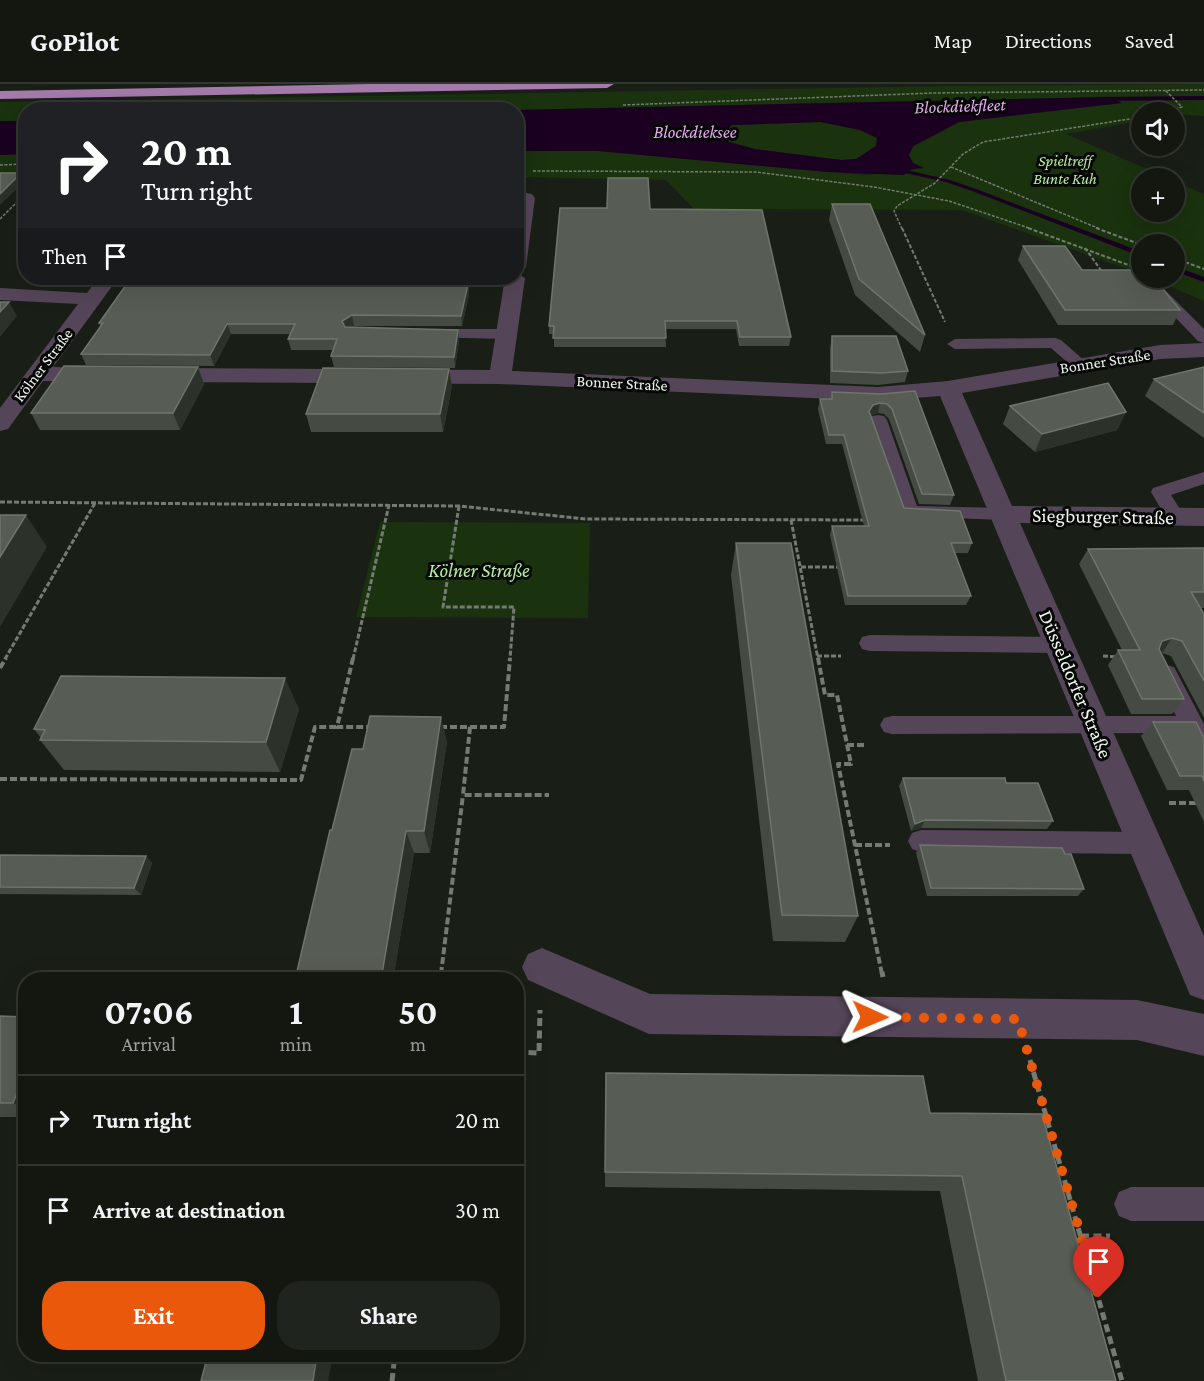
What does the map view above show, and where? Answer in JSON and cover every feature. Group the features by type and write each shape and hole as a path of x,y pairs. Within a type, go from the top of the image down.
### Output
{"highway":[{"path":"0,95 607,84"}],"street":[{"path":"524,212 526,198"},
{"name":"Kölner Straße","path":"0,424 103,285"},
{"path":"500,377 513,285"},
{"path":"0,294 92,299"},
{"name":"Bonner Straße","path":"36,374 500,377 878,394 948,388 1160,352 1204,350"},
{"name":"Düsseldorfer Straße","path":"948,388 1204,981"},
{"name":"Siegburger Straße","path":"1003,514 1204,517"},
{"path":"542,967 649,1014 1137,1020 1204,1035"}],"lane":[{"path":"1155,288 1204,338"},
{"path":"413,333 507,334"},
{"path":"955,344 1055,343 1080,365"},
{"path":"878,420 909,512 1003,514"},
{"path":"1175,517 1160,492 1204,478"},
{"path":"870,643 1062,650"},
{"path":"1161,663 1204,748"},
{"path":"892,725 1193,725"},
{"path":"921,842 1145,843"},
{"path":"1131,1203 1204,1203"}],"path":[{"path":"1164,90 1179,102"},
{"path":"618,105 933,93 1204,90"},
{"path":"955,344 894,212 897,206 935,183 963,154 983,142 1131,119"},
{"path":"0,165 18,164"},
{"path":"951,167 991,182 1055,212 1131,241"},
{"path":"528,171 756,172 916,195 958,203 1085,247 1131,266"},
{"path":"0,219 18,201"},
{"path":"1085,247 1105,276"},
{"path":"1185,262 1204,268"},
{"path":"0,502 459,506 586,519 869,520 909,512"},
{"path":"0,668 95,503"},
{"path":"337,726 389,505"},
{"path":"437,727 504,727 514,607 443,607 459,506"},
{"path":"791,520 825,695 837,695 851,764 838,764 892,1018"},
{"path":"801,567 847,567"},
{"path":"1062,650 1124,657"},
{"path":"0,779 301,780 315,726 381,727"},
{"path":"441,972 470,727"},
{"path":"463,795 549,795"},
{"path":"1018,1019 1122,1381"},
{"path":"524,1052 539,1053"},
{"path":"392,1381 394,1362"}],"green space":[{"name":"Spieltreff Bunte Kuh","path":"1204,84 1204,116 1185,115 1185,102 1131,102 1131,123 1066,134 1145,168 1131,168 1131,222 1185,222 1185,186 1204,194 1204,301 1173,288 1185,288 1185,234 1131,234 1131,270 962,210 694,209 666,180 524,177 524,151 598,151 866,175 923,168 913,163 909,155 913,147 959,122 1120,102 1109,97 524,110 524,102 18,102 18,121 0,121 0,102 947,86"},
{"path":"821,122 860,130 877,138 876,147 856,159 841,160 755,149 729,142 722,131 731,125"},
{"path":"18,154 18,177 0,177 0,155"},
{"name":"Kölner Straße","path":"380,522 590,523 588,618 356,617"}],"water":[{"name":"Blockdieksee","path":"1109,97 1122,103 959,122 913,146 909,155 913,163 924,168 912,169 904,175 827,172 598,151 524,151 524,110","holes":["821,122 860,130 877,138 876,146 856,159 841,160 755,149 729,142 722,132 732,125"]},
{"path":"0,121 18,121 18,154 0,155"}],"building":[{"path":"0,173 18,173 18,176 0,194"},
{"path":"608,178 648,178 650,209 762,210 791,337 740,337 737,321 665,321 666,338 553,338 554,326 549,326 560,208 607,208"},
{"path":"832,204 870,204 925,335 859,279"},
{"path":"1023,246 1065,246 1082,270 1131,270 1131,288 1162,288 1180,310 1065,310"},
{"path":"126,285 468,285 461,316 352,315 342,321 345,327 458,330 454,357 331,356 337,339 288,339 295,324 227,324 210,355 81,354 103,323 99,323"},
{"path":"0,302 9,302 0,312"},
{"path":"832,336 896,336 908,371 881,373 832,371"},
{"path":"64,366 198,367 173,413 31,413"},
{"path":"1204,367 1204,413 1154,379"},
{"path":"323,368 449,369 440,414 306,414"},
{"path":"1108,383 1126,412 1042,434 1010,406"},
{"path":"915,391 954,495 922,494 892,409 887,404 880,403 873,405 869,411 904,508 960,511 972,543 951,543 971,596 848,596 832,526 869,526 844,435 829,435 820,399 832,399 832,392 881,394"},
{"path":"0,515 26,515 0,557"},
{"path":"736,543 791,543 858,916 782,915"},
{"path":"1204,548 1204,592 1191,592 1204,614 1204,681 1182,641 1172,638 1162,641 1159,649 1184,699 1142,699 1118,650 1140,650 1088,549"},
{"path":"61,676 285,678 266,742 40,740 45,730 34,729"},
{"path":"370,716 441,717 424,831 406,831 382,972 297,972 330,830 332,830 352,749 363,749"},
{"path":"1153,722 1196,722 1204,738 1204,781 1202,776 1180,776"},
{"path":"903,778 1005,778 1006,783 1038,783 1053,821 925,820 915,824"},
{"path":"920,845 1062,848 1065,854 1071,854 1084,889 931,888"},
{"path":"0,855 146,856 134,888 0,887"},
{"path":"0,1016 18,1017 18,1091 13,1103 0,1103"},
{"path":"606,1073 923,1076 930,1113 1042,1114 1116,1381 1006,1381 962,1176 605,1172"},
{"path":"206,1362 316,1362 313,1381 201,1381"}],"waterway":[{"name":"Blockdiekfleet","path":"1097,99 1204,98"},
{"name":"Blockdiekfleet","path":"893,169 948,181 1131,251"},
{"name":"Blockdiekfleet","path":"1185,272 1204,280"}],"route":[{"path":"870,1017 1018,1019 1099,1298"}]}
